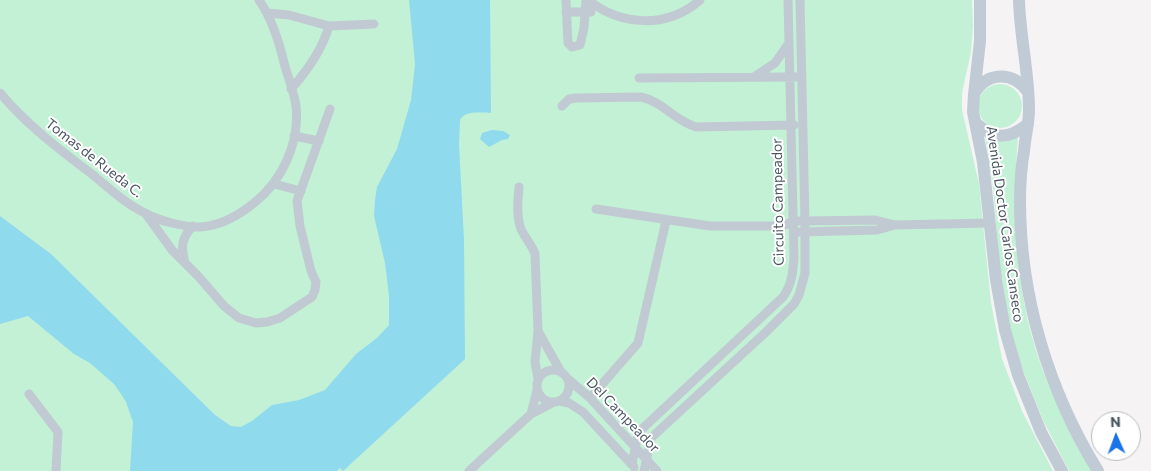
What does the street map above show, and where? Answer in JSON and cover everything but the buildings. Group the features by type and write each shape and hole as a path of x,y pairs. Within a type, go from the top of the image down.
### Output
{"main road":[{"name":"Avenida Doctor Carlos Canseco","path":"980,0 980,41 974,95 975,122 983,162 996,280 1011,351 1029,405 1062,471"},
{"name":"Avenida Doctor Carlos Canseco","path":"1019,0 1021,37 1028,92 1028,124 1021,175 1020,216 1024,266 1040,344 1056,390 1073,427 1098,471"},
{"path":"974,95 984,82 1000,76 1017,80 1024,85 1028,92"},
{"path":"975,122 987,132 1002,136 1012,134 1028,124"}],"street":[{"name":"Tomas de Rueda C.","path":"0,93 24,119 130,205 162,220 199,227 219,224 230,220 260,199 274,184 287,161 296,126 296,106 280,46 268,12 259,0"},
{"path":"566,0 568,43 572,47 580,44 587,0 601,11"},
{"path":"566,12 585,13 601,11 630,19 665,19 688,10 700,0"},
{"name":"Circuito Campeador","path":"642,428 783,297 790,288 793,279 794,232 788,0"},
{"name":"Circuito Campeador","path":"644,471 651,438 794,304 804,282 805,221 800,0"},
{"path":"268,12 289,15 329,26 374,24"},
{"path":"291,89 306,73 325,40 329,26"},
{"path":"753,78 775,63 789,43"},
{"path":"638,78 802,76"},
{"path":"562,106 569,99 576,98 641,97 650,99 687,124 696,127 802,125"},
{"path":"146,214 172,250 224,306 239,318 256,323 280,318 312,297 316,282 311,271 300,226 297,201 330,109"},
{"path":"294,136 319,140"},
{"path":"274,184 301,191"},
{"path":"519,187 518,210 521,229 535,254 538,331 535,349 538,379 531,414"},
{"path":"596,209 710,226 783,226 793,221 805,221"},
{"path":"590,398 638,343 666,220"},
{"name":"Circuito Campeador","path":"805,221 874,220 895,225"},
{"path":"783,226 794,232 805,232 877,230 895,225 990,223"},
{"path":"185,263 182,249 186,233 193,226"},
{"path":"793,279 804,282"},
{"path":"469,471 531,414 567,394 568,380 561,372 538,331"},
{"path":"732,344 740,355"},
{"path":"538,379 545,371 556,370 561,372"},
{"name":"Del Campeador","path":"568,380 590,398 657,471"},
{"path":"537,390 543,399 556,401"},
{"path":"29,394 58,432 56,471"},
{"name":"Del Campeador","path":"556,401 569,403 583,412 635,468"},
{"path":"618,430 628,431 642,428"},
{"path":"635,468 638,433 642,428"}],"green space":[{"path":"0,0 972,0 971,52 962,93 962,110 979,184 991,303 1002,359 1022,411 1053,471 0,471"},
{"path":"1000,84 1012,88 1018,94 1022,106 1018,118 1012,124 1000,128 988,124 982,118 978,106 982,94 988,88"},
{"path":"985,136 1001,141 1009,141 1018,137 1015,204 1016,237 1019,270 1031,334 1041,366 1054,397 1093,471 1069,471 1043,420 1020,363 1010,327 1001,281 993,189"}],"water":[{"path":"409,0 490,0 491,113 470,113 460,120 459,144 464,240 465,359 343,471 340,468 337,471 130,471 133,422 126,402 114,384 90,363 74,354 28,316 0,324 0,216 51,254 215,415 231,426 241,427 272,405 299,400 325,390 356,354 377,338 389,325 389,296 385,263 374,216 377,187 397,149 411,100 415,64"},
{"path":"492,130 503,131 510,135 508,139 489,147 480,139 482,133"}]}
